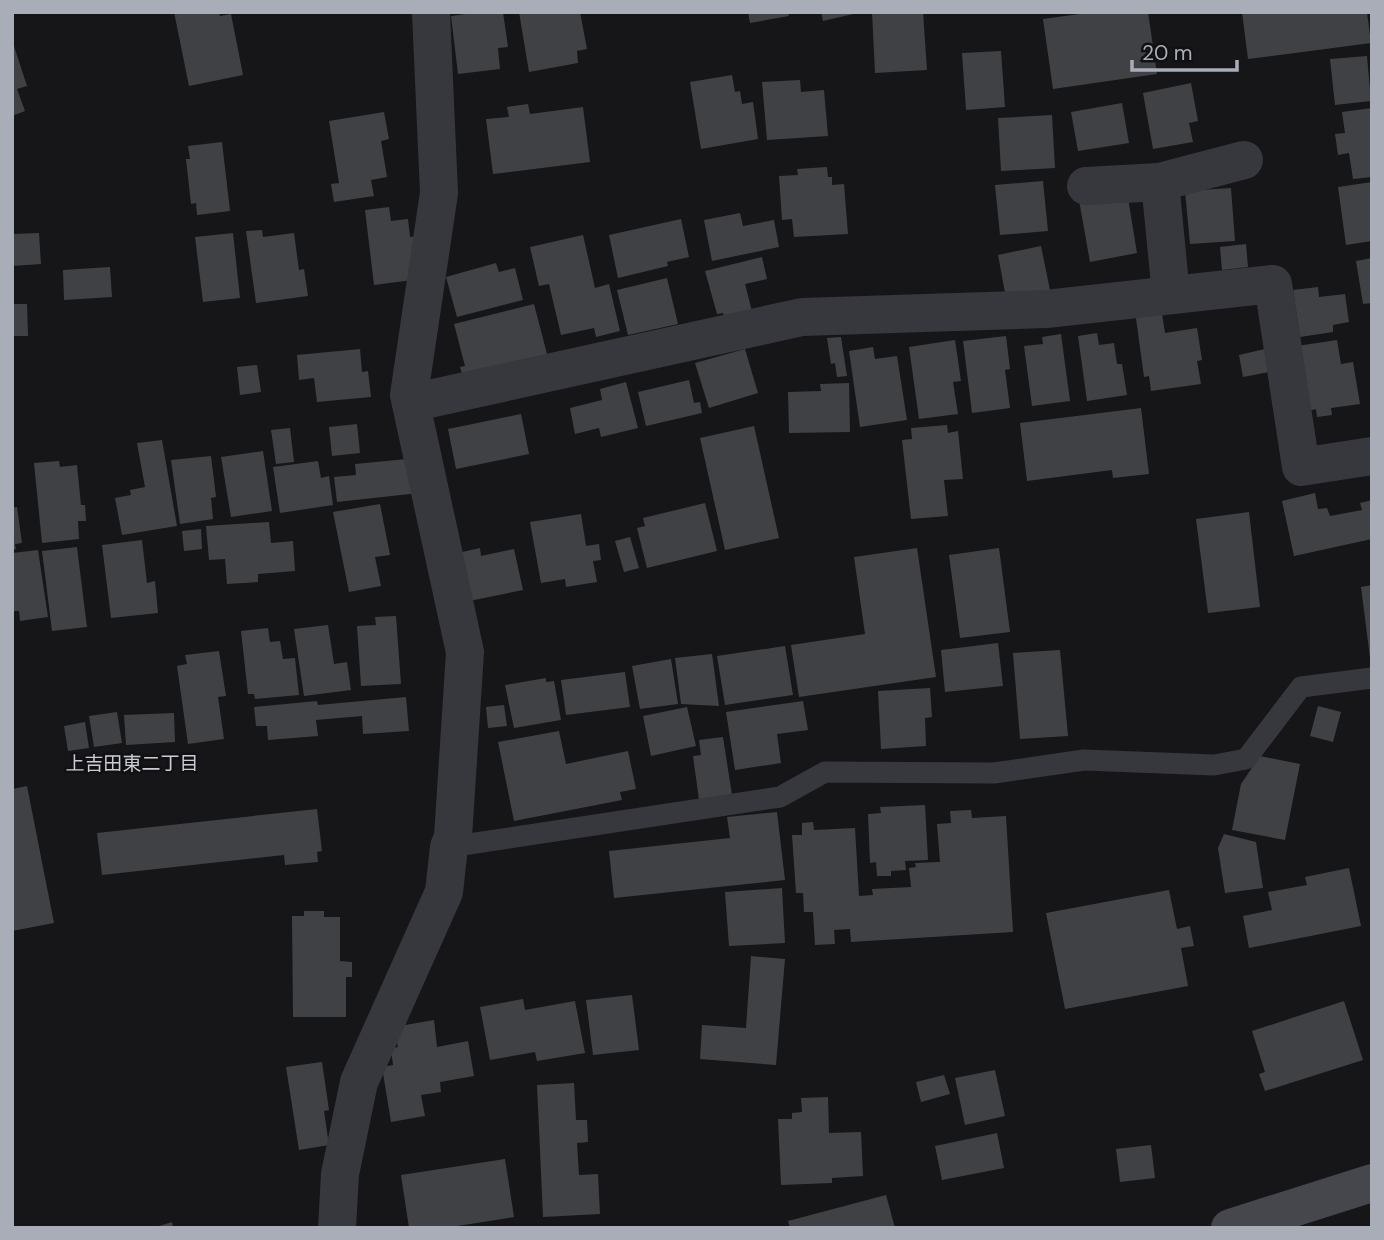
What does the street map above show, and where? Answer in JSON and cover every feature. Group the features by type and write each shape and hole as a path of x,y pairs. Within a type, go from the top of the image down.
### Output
{"street":[{"path":"337,1228 341,1174 359,1082 444,892 449,847 453,837 465,652 409,395 439,193 431,12"},
{"path":"1086,186 1160,182 1244,160"},
{"path":"1160,182 1171,295"},
{"path":"411,403 802,317 1046,309 1273,284 1301,467 1372,456"},
{"path":"1230,1228 1372,1183"}],"lane":[{"path":"449,847 780,797 825,772 994,773 1084,760 1214,765 1246,759 1301,687 1372,678"}],"building":[{"path":"174,12 219,12 220,16 231,14 243,75 189,86"},
{"path":"503,12 508,47 498,48 500,69 458,74 451,16"},
{"path":"519,12 580,12 587,49 577,51 578,63 529,72"},
{"path":"748,12 788,12 789,16 750,23"},
{"path":"821,12 858,12 858,13 823,21"},
{"path":"872,12 923,12 927,70 875,73"},
{"path":"1094,12 1148,12 1157,74 1053,89 1043,19"},
{"path":"1242,12 1367,12 1371,43 1248,59"},
{"path":"13,43 27,86 17,89 25,111 12,116"},
{"path":"1001,51 1005,107 966,110 962,53"},
{"path":"1367,56 1371,101 1335,105 1330,59"},
{"path":"732,75 735,92 740,91 742,104 753,102 758,139 701,149 690,82"},
{"path":"800,80 801,92 824,90 828,136 767,140 762,82"},
{"path":"1191,83 1198,121 1189,123 1193,142 1153,149 1143,93"},
{"path":"1122,103 1129,143 1078,151 1071,112"},
{"path":"528,104 530,114 583,107 590,162 493,174 486,119 509,117 507,107"},
{"path":"1372,108 1372,177 1353,179 1349,153 1338,155 1335,134 1345,133 1342,112"},
{"path":"384,112 389,139 381,141 387,177 371,180 374,196 334,202 331,184 339,183 329,121"},
{"path":"1052,115 1055,168 1001,171 998,118"},
{"path":"222,142 230,211 197,215 196,203 191,204 186,159 190,159 188,146"},
{"path":"827,167 828,177 832,177 832,185 844,184 848,234 794,237 792,219 782,220 779,176 798,175 797,169"},
{"path":"1043,181 1048,231 1000,235 995,185"},
{"path":"1372,182 1372,241 1346,245 1338,187"},
{"path":"1231,188 1235,241 1190,244 1185,191"},
{"path":"1127,192 1137,253 1090,262 1079,200"},
{"path":"389,207 391,221 408,219 410,237 420,236 420,279 374,285 365,210"},
{"path":"740,213 743,226 774,220 779,247 712,261 704,220"},
{"path":"681,219 689,257 667,262 668,266 618,278 609,235"},
{"path":"262,230 263,237 294,233 299,270 304,269 308,296 256,303 246,231"},
{"path":"39,233 41,264 12,266 12,234"},
{"path":"233,233 240,298 203,302 195,237"},
{"path":"583,235 595,288 609,284 620,331 596,337 594,328 561,335 549,284 539,286 530,247"},
{"path":"1246,244 1248,267 1222,270 1220,247"},
{"path":"1041,246 1050,290 1006,298 998,255"},
{"path":"762,257 767,279 745,284 754,319 727,326 723,313 717,314 705,271"},
{"path":"1372,258 1372,303 1363,304 1356,261"},
{"path":"496,263 499,272 515,268 523,300 457,317 446,277"},
{"path":"110,267 112,297 64,300 63,270"},
{"path":"667,278 678,324 628,335 617,290"},
{"path":"1318,287 1319,297 1345,294 1349,322 1333,325 1333,332 1300,337 1293,290"},
{"path":"12,304 27,304 28,336 12,336"},
{"path":"534,304 547,354 464,381 460,367 465,366 454,324"},
{"path":"1161,307 1165,333 1197,328 1202,360 1197,361 1201,384 1151,391 1149,376 1144,377 1135,311"},
{"path":"1097,333 1099,345 1114,343 1117,364 1122,364 1127,395 1087,401 1078,336"},
{"path":"1061,334 1070,401 1032,406 1024,346 1043,344 1042,337"},
{"path":"1006,336 1010,369 1005,370 1010,408 972,413 963,341"},
{"path":"841,337 847,376 837,377 835,363 831,364 827,338"},
{"path":"955,340 961,381 953,382 958,414 919,419 909,347"},
{"path":"1337,340 1341,364 1353,362 1360,404 1331,408 1332,415 1317,417 1316,409 1308,411 1297,346"},
{"path":"873,347 875,359 897,356 907,420 860,427 849,351"},
{"path":"1269,348 1274,371 1243,377 1239,355"},
{"path":"360,349 362,372 368,371 371,397 317,402 314,378 299,380 297,355"},
{"path":"745,349 758,393 709,408 695,363"},
{"path":"257,365 261,392 240,395 237,367"},
{"path":"689,380 694,403 700,402 702,413 646,426 638,392"},
{"path":"626,382 638,428 601,437 599,428 575,434 570,408 602,400 600,389"},
{"path":"849,383 850,432 789,433 788,392 821,391 820,384"},
{"path":"1141,408 1149,474 1113,478 1112,470 1027,481 1020,423"},
{"path":"521,414 529,454 456,469 448,429"},
{"path":"357,424 360,453 332,456 329,427"},
{"path":"947,425 948,433 958,431 963,479 944,480 948,516 911,519 902,440 912,439 911,428"},
{"path":"754,426 779,538 725,550 700,438"},
{"path":"290,428 294,462 276,464 271,430"},
{"path":"162,440 177,526 122,535 115,498 131,495 130,490 145,487 137,443"},
{"path":"263,451 272,511 231,517 221,457"},
{"path":"211,456 216,497 211,498 213,519 180,524 171,460"},
{"path":"407,459 419,493 337,502 334,477 356,475 355,464"},
{"path":"59,461 60,467 77,465 81,505 85,505 86,521 78,521 79,539 42,543 34,463"},
{"path":"318,461 321,478 329,476 333,505 280,513 273,467"},
{"path":"1315,493 1318,509 1327,508 1330,516 1362,510 1360,503 1372,500 1372,539 1294,556 1282,501"},
{"path":"705,503 717,551 647,568 637,528 645,526 643,518"},
{"path":"380,504 390,555 375,557 381,586 349,592 333,512"},
{"path":"17,507 22,543 15,544 16,549 12,550 12,508"},
{"path":"1249,512 1260,607 1208,613 1196,519"},
{"path":"581,514 586,546 599,544 601,560 593,561 597,582 566,587 565,579 541,583 530,522"},
{"path":"269,522 271,543 293,541 295,571 258,574 258,582 227,584 225,559 209,560 206,526"},
{"path":"201,529 202,549 184,551 182,531"},
{"path":"630,537 639,568 624,572 615,541"},
{"path":"142,540 147,583 155,581 158,613 111,618 102,545"},
{"path":"77,547 87,627 52,631 42,551"},
{"path":"480,548 481,556 514,549 523,590 469,601 458,553"},
{"path":"917,548 936,677 799,697 791,645 865,634 854,557"},
{"path":"999,548 1010,632 960,638 949,555"},
{"path":"38,550 48,617 20,621 19,611 12,611 12,553"},
{"path":"1372,585 1372,658 1370,658 1361,587"},
{"path":"396,616 401,684 361,686 357,626 376,625 375,617"},
{"path":"328,625 334,664 347,662 351,690 304,696 294,629"},
{"path":"268,628 270,642 280,641 283,659 295,658 299,695 255,699 254,694 248,694 241,631"},
{"path":"998,643 1003,686 945,692 941,650"},
{"path":"785,646 793,695 725,705 717,656"},
{"path":"1060,650 1068,736 1020,739 1013,653"},
{"path":"219,651 226,696 218,697 224,739 188,744 177,666 187,664 185,655"},
{"path":"712,654 719,706 681,704 675,658"},
{"path":"671,659 678,704 640,709 632,666"},
{"path":"625,672 630,707 566,715 561,680"},
{"path":"546,678 546,682 554,681 561,720 514,728 505,685"},
{"path":"930,688 932,717 925,718 926,746 881,749 878,691"},
{"path":"406,697 409,731 363,734 362,716 316,720 318,736 268,740 267,726 256,726 254,707 317,701 318,705"},
{"path":"803,701 808,730 777,734 781,763 735,770 726,712"},
{"path":"504,705 507,726 488,728 486,707"},
{"path":"1318,706 1341,712 1333,742 1310,736"},
{"path":"687,707 696,746 651,756 643,716"},
{"path":"117,712 122,743 94,747 89,716"},
{"path":"174,713 175,742 126,745 124,715"},
{"path":"85,722 89,748 68,751 64,726"},
{"path":"559,731 566,764 628,751 636,789 620,792 622,800 514,821 498,742"},
{"path":"723,737 732,795 699,800 693,756 701,755 699,740"},
{"path":"1260,756 1300,764 1285,840 1232,830 1241,784"},
{"path":"27,786 54,923 12,931 12,789"},
{"path":"925,805 928,860 905,861 906,870 891,871 891,876 877,876 876,862 870,863 868,814 881,813 880,807"},
{"path":"317,809 322,851 317,852 318,862 285,865 284,855 102,875 97,833"},
{"path":"971,810 972,818 1006,816 1013,932 851,942 850,929 834,930 835,944 815,945 813,912 804,912 803,893 796,893 792,835 802,835 802,823 813,822 814,830 855,828 859,896 873,895 872,889 911,887 909,868 916,867 915,863 940,862 937,824 951,823 950,811"},
{"path":"777,812 785,880 614,898 609,851 730,838 727,817"},
{"path":"1224,834 1256,842 1263,888 1225,893 1218,848"},
{"path":"1349,868 1361,926 1249,948 1243,916 1272,910 1268,892 1307,885 1305,877"},
{"path":"782,888 785,943 729,946 725,892"},
{"path":"1169,890 1177,929 1190,926 1194,946 1181,948 1188,986 1065,1009 1046,913"},
{"path":"304,911 324,911 324,917 340,917 340,961 352,962 352,977 346,977 346,1017 293,1017 292,916 304,916"},
{"path":"751,956 785,959 776,1065 700,1059 702,1025 746,1028"},
{"path":"632,995 639,1050 593,1055 586,1000"},
{"path":"523,999 525,1010 575,1001 585,1053 537,1061 535,1052 490,1060 480,1007"},
{"path":"1344,1001 1363,1060 1265,1091 1259,1074 1265,1072 1252,1031"},
{"path":"434,1020 437,1047 468,1041 474,1076 440,1082 441,1092 421,1095 425,1116 391,1122 382,1067 393,1065 391,1049 398,1047 394,1027"},
{"path":"322,1062 329,1110 324,1111 329,1145 299,1150 286,1067"},
{"path":"995,1070 1005,1116 965,1125 955,1078"},
{"path":"944,1075 950,1094 921,1102 916,1082"},
{"path":"574,1083 576,1120 587,1120 588,1142 577,1143 579,1175 598,1174 600,1214 543,1217 537,1085"},
{"path":"828,1097 829,1133 861,1132 863,1176 832,1178 832,1183 781,1185 778,1119 792,1119 792,1113 802,1112 801,1098"},
{"path":"997,1133 1004,1168 942,1180 935,1146"},
{"path":"1151,1145 1155,1178 1120,1182 1116,1149"},
{"path":"505,1159 514,1217 445,1228 409,1228 401,1175"},
{"path":"886,1195 895,1228 790,1228 788,1221"},
{"path":"172,1222 173,1228 156,1228 156,1227"}],"district":[{"name":"上吉田東二丁目","path":"132,763"}]}
